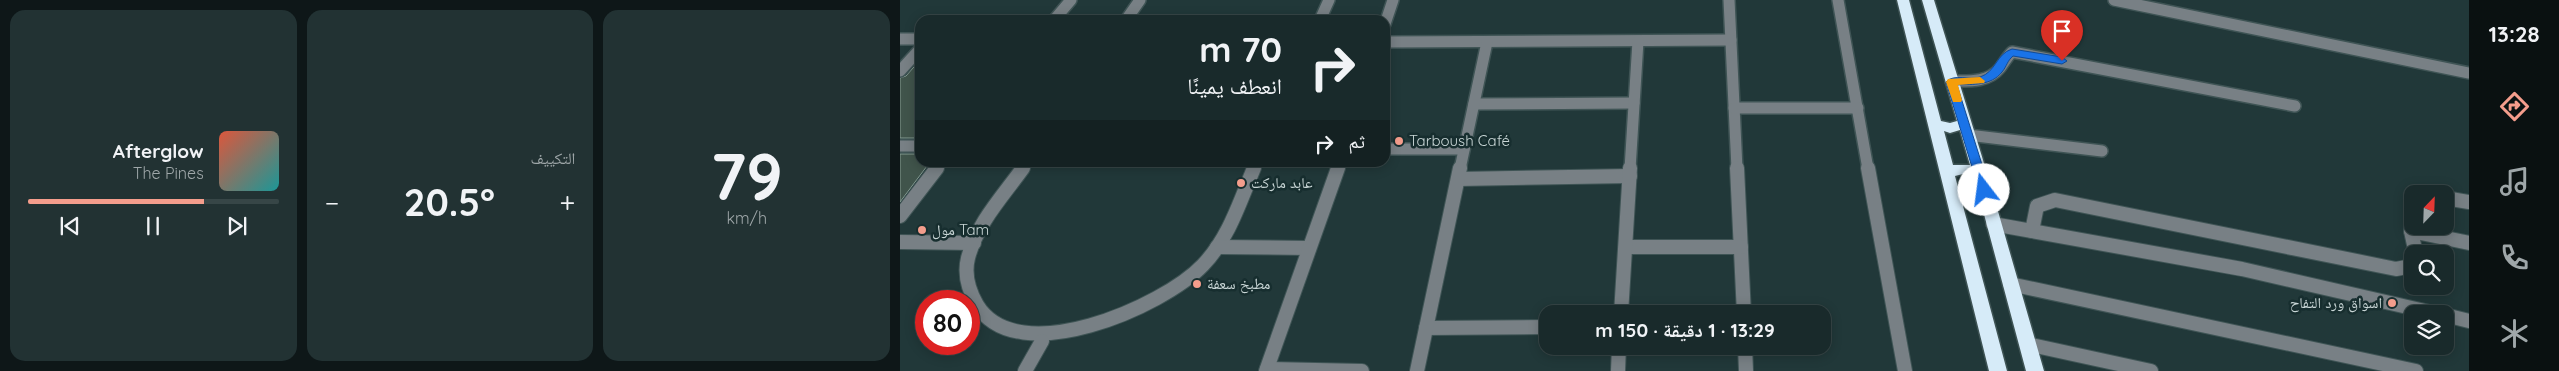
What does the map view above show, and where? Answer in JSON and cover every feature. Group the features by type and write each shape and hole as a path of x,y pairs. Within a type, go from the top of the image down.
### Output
{"highway":[{"path":"1903,0 1998,371"},
{"path":"1928,0 1951,82 1980,173 2035,371"},
{"path":"1934,124 1966,130"},
{"path":"1947,172 1962,169 1980,173"}],"street":[{"path":"1058,15 1071,0"},
{"path":"1130,15 1140,0"},
{"path":"1322,15 1329,0"},
{"path":"1388,15 1393,0"},
{"path":"1729,0 1744,305"},
{"path":"1838,0 1905,371"},
{"path":"2114,0 2469,73"},
{"path":"900,39 915,39"},
{"path":"1390,42 1731,40"},
{"path":"1622,305 1638,41"},
{"path":"1416,371 1487,42"},
{"path":"1951,82 1982,81 1998,70 2004,58 2012,52 2295,106"},
{"path":"900,71 915,54"},
{"path":"1474,104 1634,103"},
{"path":"1734,108 1858,108"},
{"path":"1966,130 2102,152"},
{"path":"900,146 915,146"},
{"path":"1390,149 1464,149"},
{"path":"900,216 938,167"},
{"path":"1024,167 974,243 968,259 966,280 972,299 987,319 1006,331 1042,341 1078,334 1124,317 1184,281 1203,265 1217,247 1254,167"},
{"path":"1338,167 1266,370 1362,371"},
{"path":"1458,179 1630,176"},
{"path":"2032,231 2037,206 2044,202 2055,200 2396,269 2404,268"},
{"path":"2454,200 2469,202"},
{"path":"1993,224 2242,269 2404,306"},
{"path":"2430,235 2469,243"},
{"path":"900,242 974,243"},
{"path":"1217,247 1310,248"},
{"path":"1626,247 1741,247"},
{"path":"2010,284 2416,371"},
{"path":"2454,317 2469,320"},
{"path":"1426,328 1539,327"},
{"path":"1025,371 1042,341"},
{"path":"2027,344 2151,371"},
{"path":"1618,371 1619,355"},
{"path":"1745,355 1746,371"}],"building":[{"path":"915,66 915,138 900,138 900,78 906,76"},
{"path":"900,154 915,154 915,167 926,167 900,202"}],"slow traffic":[{"path":"1957,100 1951,82 1980,81"}],"place":[{"name":"Tarboush Café","path":"1399,141"},
{"name":"عابد ماركت","path":"1241,183"},
{"name":"مول Tam","path":"922,230"},
{"name":"مطبخ سعفة","path":"1197,284"},
{"name":"اسواق ورد التفاح","path":"2392,303"}],"route":[{"path":"1984,190 1951,82 1982,81 1998,70 2004,58 2012,52 2062,61"}]}
